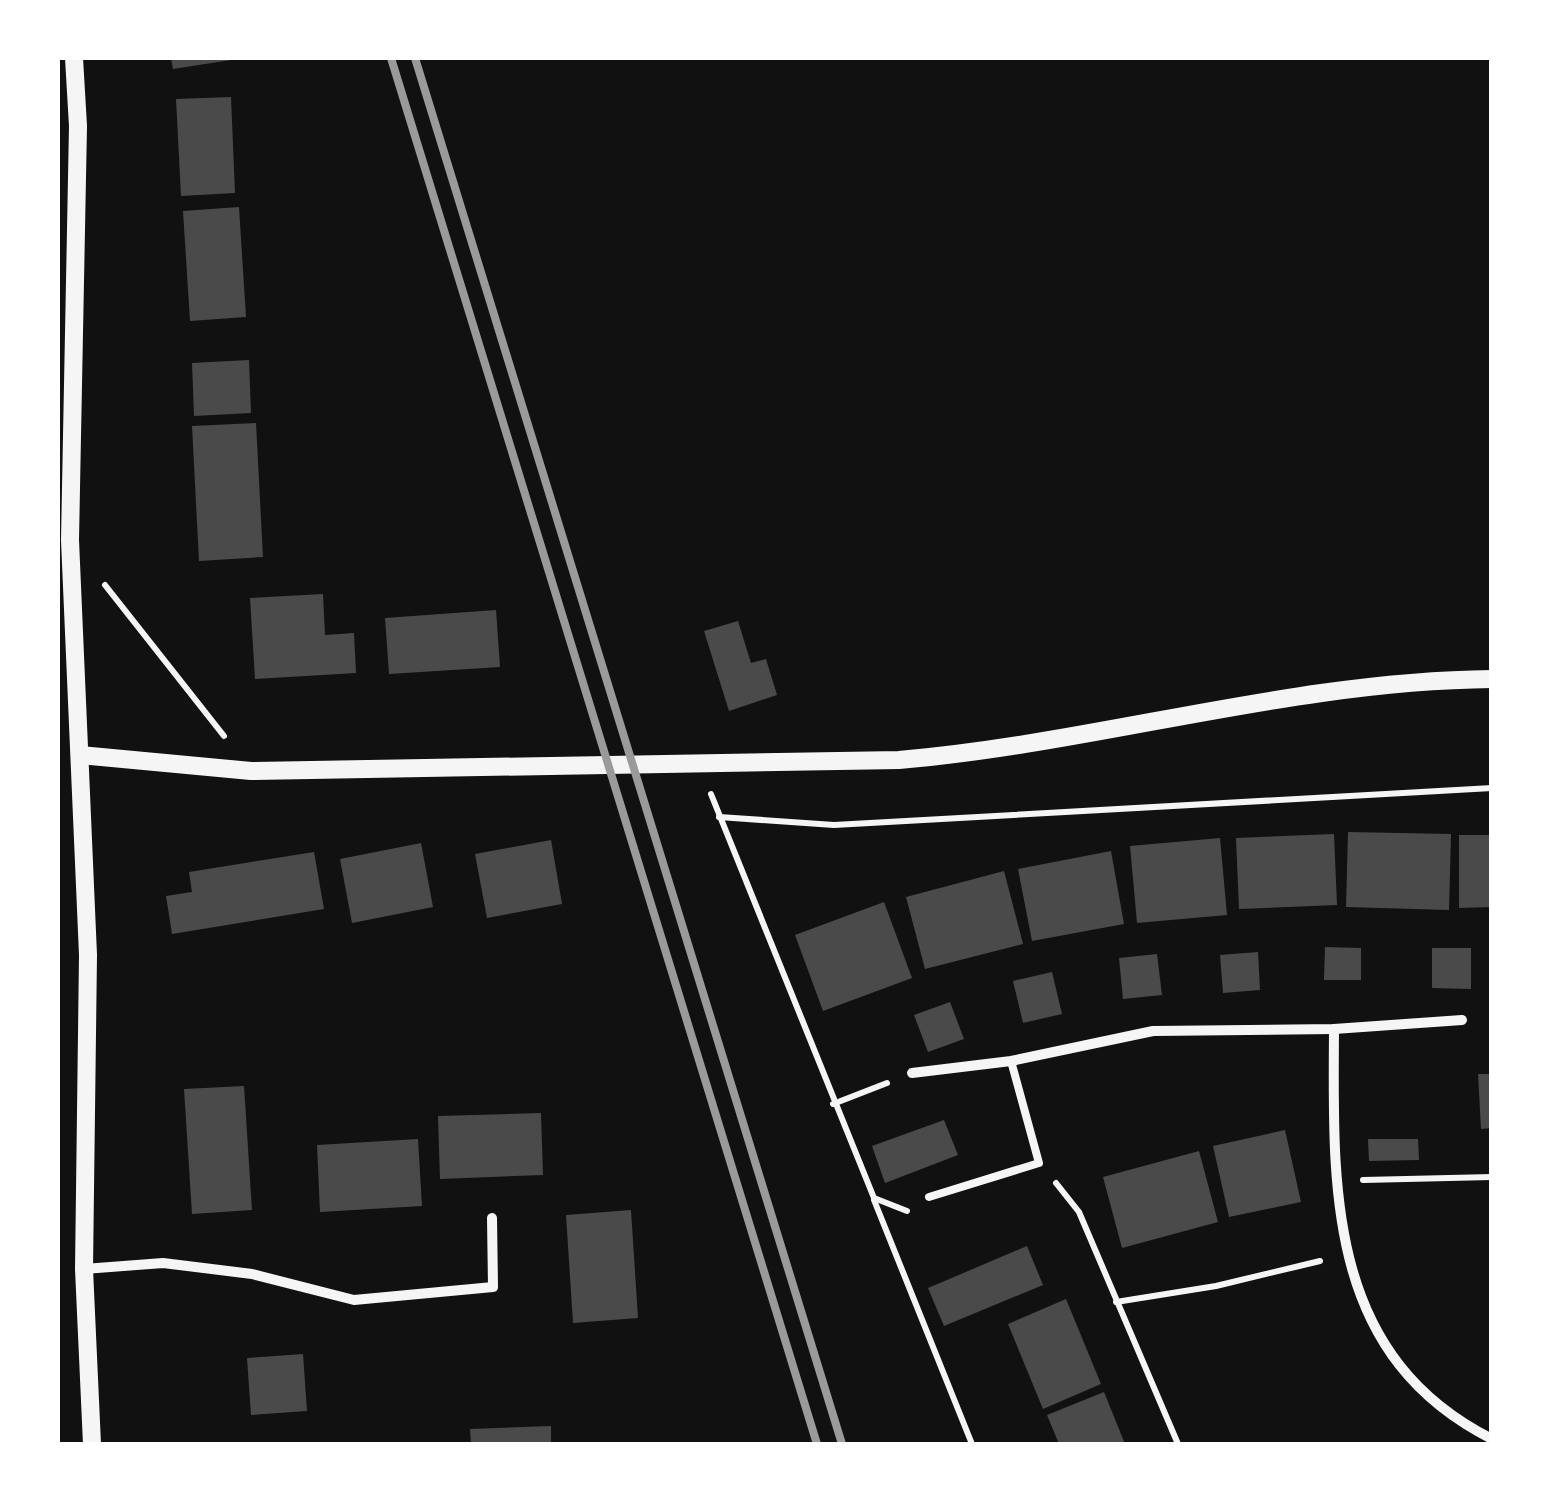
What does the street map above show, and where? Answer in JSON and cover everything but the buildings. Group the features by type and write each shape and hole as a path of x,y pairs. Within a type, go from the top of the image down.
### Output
{"street":[{"path":"74,58 78,126 64,501 70,540 88,954 84,1269 92,1444"},
{"path":"80,754 251,771 899,760 992,752 1361,688 1492,679"},
{"path":"912,1073 1011,1061 1153,1031 1334,1029 1462,1020"},
{"path":"1334,1029 1336,1180 1345,1255 1356,1292 1392,1356 1444,1410 1492,1439"},
{"path":"84,1269 163,1263 252,1274 354,1300 493,1287 492,1218"}],"lane":[{"path":"928,1196 1039,1163 1011,1061"}],"path":[{"path":"70,540 251,771"},
{"path":"700,761 718,817 972,1444"},
{"path":"718,817 834,825 1492,788"},
{"path":"833,1104 912,1073"},
{"path":"1039,1163 1079,1212 1178,1444"},
{"path":"1336,1180 1492,1176"},
{"path":"874,1198 906,1213 928,1196"},
{"path":"1116,1302 1216,1286 1345,1255"}],"railway":[{"path":"391,58 817,1444"},
{"path":"415,58 842,1444"}]}
